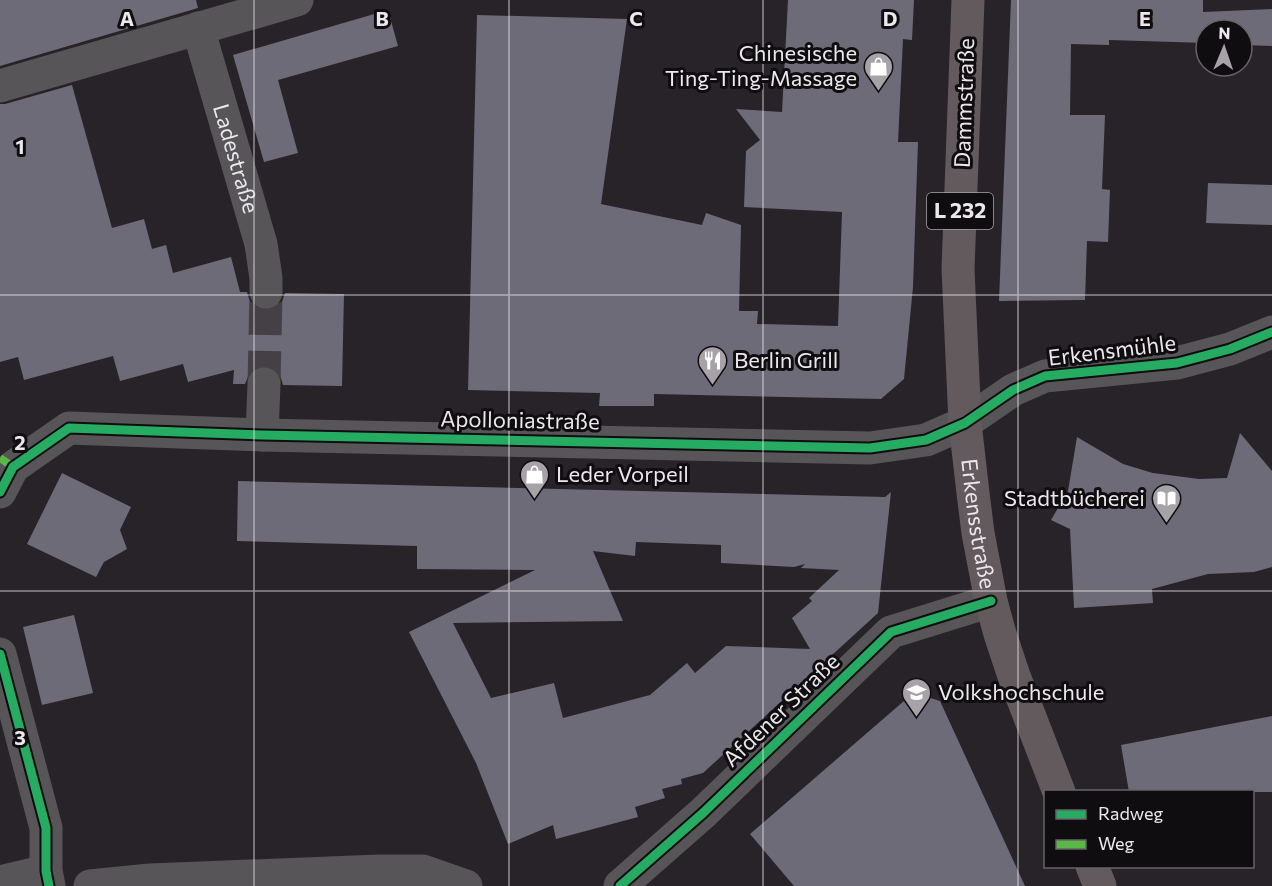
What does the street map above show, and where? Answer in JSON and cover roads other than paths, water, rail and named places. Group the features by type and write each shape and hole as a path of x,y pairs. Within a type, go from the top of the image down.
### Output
{"main road":[{"name":"Dammstraße","path":"965,423 958,269 968,0"},
{"name":"Erkensstraße","path":"965,423 978,533 991,601 1014,676 1058,790"},
{"path":"1092,868 1100,886"}],"street":[{"path":"0,86 297,0"},
{"name":"Ladestraße","path":"198,28 261,244 266,292"},
{"name":"Erkensmühle","path":"965,423 1013,390 1045,376 1177,363 1230,349 1272,333"},
{"path":"262,435 264,384"},
{"name":"Apolloniastraße","path":"0,492 13,467 69,428 262,435 870,448 926,440 965,423"},
{"name":"Afdener Straße","path":"620,886 703,813 891,632 991,601"},
{"path":"0,654 46,828 28,880"},
{"path":"90,886 150,880 423,871 466,886"}],"tunnel":[{"path":"264,384 266,292"}],"place":[{"name":"Chinesische Ting-Ting-Massage","path":"878,92"},
{"name":"Berlin Grill","path":"713,386"},
{"name":"Leder Vorpeil","path":"535,500"},
{"name":"Stadtbücherei","path":"1166,524"},
{"name":"Volkshochschule","path":"917,718"}]}
